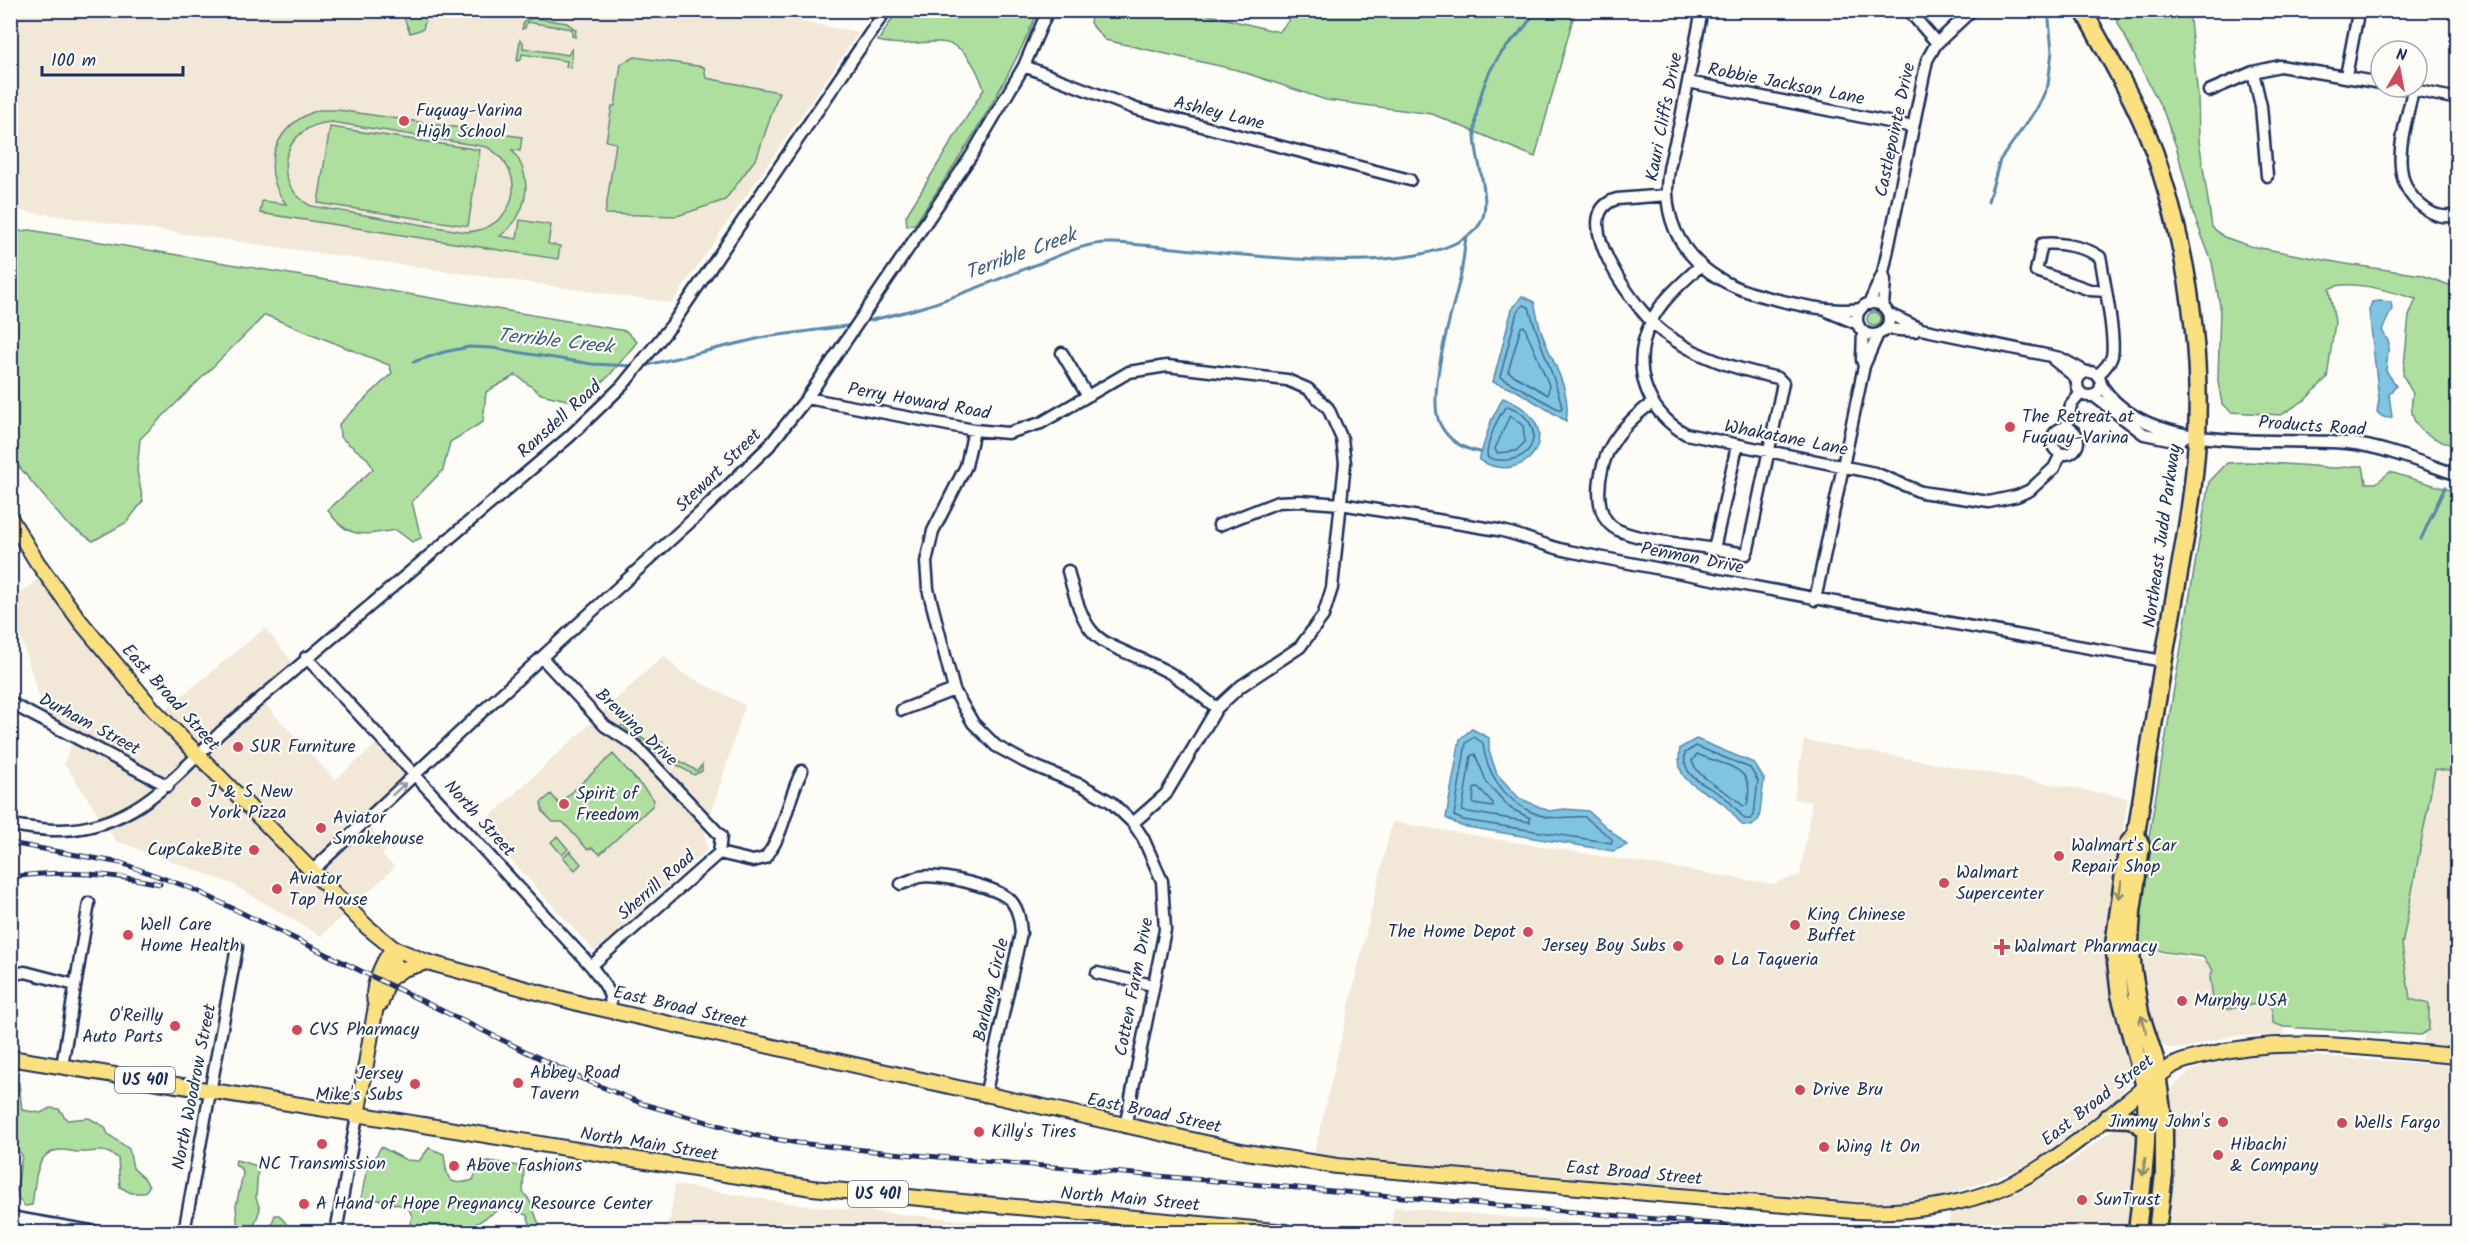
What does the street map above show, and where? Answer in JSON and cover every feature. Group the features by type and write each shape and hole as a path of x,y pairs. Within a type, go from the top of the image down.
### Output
{"highway":[{"name":"Northeast Judd Parkway","path":"2083,10 2131,96 2163,178 2180,241 2194,332 2192,488 2136,834 2128,844 2114,945 2120,995 2145,1088 2147,1130 2137,1233"},
{"name":"Northeast Judd Parkway","path":"2136,834 2141,846 2132,912 2131,952 2136,991 2158,1076 2165,1146 2157,1233"},
{"path":"2107,1118 2131,1119 2147,1130"}],"main road":[{"name":"East Broad Street","path":"10,518 37,562 87,630 153,709 311,873 366,926 393,948 427,962 610,1011 1125,1127 1246,1152 1337,1166 1883,1213 1932,1208 2016,1181 2037,1170 2175,1064 2195,1058 2267,1045 2303,1044 2457,1056"},
{"path":"376,1006 381,1003 394,962 393,948"},
{"path":"357,1116 376,1006 373,999 381,969 393,948"},
{"path":"389,979 402,969 427,962"},
{"name":"North Main Street","path":"10,1058 812,1188 1286,1233"}],"street":[{"name":"Ransdell Road","path":"10,825 60,831 80,828 115,818 149,801 168,786 221,732 306,657 569,436 622,386 671,326 886,10"},
{"name":"Stewart Street","path":"311,873 415,773 755,461 807,398 971,156 1024,66 1048,10"},
{"name":"Kauri Cliffs Drive","path":"1702,10 1669,170 1667,195 1678,235 1700,266 1719,281 1738,290 1826,310 1861,328 1882,331"},
{"path":"1908,10 1937,43"},
{"name":"Castlepointe Drive","path":"1861,328 1857,318 1883,273 1927,60 1937,43 1972,10"},
{"path":"2346,76 2358,13"},
{"name":"Ashley Lane","path":"1024,66 1092,94 1162,116 1410,180"},
{"path":"2209,91 2270,67 2288,66 2369,81"},
{"path":"2253,72 2261,106 2267,176"},
{"name":"Robbie Jackson Lane","path":"1688,82 1913,127"},
{"path":"2429,93 2457,99"},
{"path":"2411,99 2400,159 2405,186 2418,204 2428,211 2437,216 2457,215"},
{"path":"1652,403 1639,412 1611,445 1601,482 1602,513 1617,529 1746,554 1784,388 1782,380 1712,361 1651,322 1633,302 1601,240 1597,217 1604,205 1610,201 1667,195"},
{"path":"2094,396 2112,356 2106,291 2100,257 2087,251 2050,243 2042,244 2035,266 2036,271 2090,290 2106,291"},
{"name":"Whakatane Lane","path":"1700,266 1667,300 1651,322 1640,357 1642,375 1652,403 1665,420 1686,434 1883,475 1921,492 1989,502 2017,496 2030,490 2054,468 2061,454"},
{"name":"Castlepointe Drive","path":"1882,331 1886,310 1883,273"},
{"name":"Kauri Cliffs Drive","path":"1826,310 1865,306 1886,310"},
{"path":"1886,310 1921,329 2060,358 2100,380 2117,404 2139,418 2192,436"},
{"path":"1815,600 1864,366 1861,328"},
{"path":"1864,366 1869,361 1882,331 1921,329"},
{"path":"1062,353 1087,395"},
{"path":"2051,357 2074,376 2081,393"},
{"name":"Perry Howard Road","path":"807,398 974,430 1008,433 1041,423 1129,372 1155,366 1260,374 1297,383 1321,401 1338,428 1345,463 1332,588 1323,616 1300,647 1241,686 1217,708 1166,794 1133,823"},
{"path":"2077,382 2086,372"},
{"path":"2081,393 2094,396 2144,434 2179,441 2192,436"},
{"path":"2066,429 2072,405 2081,393"},
{"path":"2066,429 2074,432 2078,444 2073,452 2061,454 2055,450 2052,439 2056,432 2066,429"},
{"name":"Cotten Farm Drive","path":"974,430 966,466 933,531 926,562 928,589 954,690 973,723 996,746 1024,762 1097,793 1133,823 1151,851 1165,897 1165,930 1125,1127"},
{"name":"Products Road","path":"2192,436 2348,443 2384,450 2457,475"},
{"path":"1714,549 1737,446"},
{"name":"Penmon Drive","path":"1219,525 1278,502 1341,504 1524,535 1564,550 1815,600 2163,662"},
{"path":"1068,571 1081,615 1096,638 1116,650 1166,670 1217,708"},
{"name":"North Street","path":"306,657 591,966 607,988 612,1002 610,1011"},
{"name":"Brewing Drive","path":"542,658 605,726 636,746 721,836 718,854"},
{"path":"902,710 954,690"},
{"name":"Durham Street","path":"10,703 168,786"},
{"name":"Sherrill Road","path":"591,966 718,854 753,861 765,858 776,845 792,790 802,771"},
{"name":"Barlang Circle","path":"901,884 920,877 939,877 998,891 1012,901 1019,914 1021,933 985,1096"},
{"path":"62,1066 89,903"},
{"name":"North Woodrow Street","path":"184,1233 237,947"},
{"path":"10,975 25,972 75,985"},
{"path":"1097,973 1153,985"},
{"path":"336,1233 357,1116"},
{"path":"10,1217 97,1233"}],"shaded area":[{"name":"Fuquay-Varina High School","path":"802,10 801,22 859,32 672,303 15,210 11,213 11,11"},
{"path":"41,576 69,618 151,721 265,628 292,662 255,693 335,780 380,741 409,775 363,818 387,848 382,855 395,867 321,936 230,883 116,841 64,763 78,730 44,712 10,603"},
{"path":"664,655 680,672 745,705 706,829 705,839 708,849 595,952 480,826"},
{"path":"1804,740 2128,798 2107,938 2133,1071 2124,1089 2112,1102 2044,1154 2016,1170 1944,1196 1879,1203 1314,1155 1392,822 1772,884 1800,875 1812,802 1794,799"},
{"path":"2435,769 2457,772 2457,1046 2423,1044 2429,1004 2410,999 2402,946"},
{"path":"2138,949 2215,963 2277,999 2285,1035 2231,1036 2180,1049 2165,1047 2154,1034 2146,1011"},
{"path":"2284,1054 2457,1066 2457,1232 2162,1232 2170,1090 2189,1072 2203,1066 2249,1056"},
{"path":"2115,1128 2130,1128 2140,1138 2141,1162 2129,1232 1948,1232 1950,1213 1997,1198 2041,1178 2072,1161"},
{"path":"675,1185 801,1205 1091,1232 660,1232 670,1218"},
{"path":"1394,1207 1611,1226 1688,1232 1390,1231"}],"green space":[{"path":"404,11 422,13 425,21 423,29 410,33 403,15"},
{"path":"897,11 1038,11 1012,67 982,121 915,224 907,226 906,216 984,89 974,66 964,52 953,45 940,42 896,44 878,41"},
{"path":"1092,11 1194,11 1279,32 1291,18 1292,11 1575,11 1535,157 1432,114 1326,100 1237,70 1105,40 1090,23"},
{"path":"2112,11 2189,11 2198,97 2199,140 2212,227 2224,237 2250,246 2422,275 2449,285 2457,284 2457,447 2429,435 2416,424 2413,416 2411,406 2413,394 2403,375 2409,316 2416,299 2371,287 2347,285 2329,289 2335,322 2327,378 2305,400 2281,415 2231,412 2222,404 2218,381 2220,306 2212,262 2193,213 2177,149 2164,113"},
{"path":"533,18 567,23 576,30 575,37 572,36 572,29 527,22 525,28 522,29 524,21"},
{"path":"520,40 523,42 523,48 568,55 572,48 571,68 566,67 567,61 522,54 521,60 517,61"},
{"path":"635,57 704,67 706,78 779,92 757,157 725,200 677,216 605,214 616,143 606,141 612,106 615,106 621,64"},
{"path":"320,110 338,110 522,137 520,151 512,150 524,172 525,196 517,218 500,236 517,239 520,220 551,225 548,244 560,246 558,259 260,213 262,201 286,204 277,190 273,175 276,147 292,124","holes":["332,122 487,147 501,158 509,171 513,184 512,198 506,211 497,221 483,229 466,232 311,206 297,196 289,183 285,169 292,143 315,125"]},
{"path":"330,127 480,150 468,226 318,203"},
{"path":"30,230 626,331 637,342 609,376 579,403 541,394 516,375 486,392 483,422 450,442 443,470 412,502 421,538 412,542 396,530 366,534 350,531 335,520 328,510 373,469 368,459 340,437 339,424 392,373 389,365 265,315 140,439 137,471 143,501 127,522 93,541 66,523 11,457 11,263 17,252 15,242 20,231"},
{"path":"1874,312 1879,314 1881,319 1879,324 1874,326 1869,324 1867,319 1869,314"},
{"path":"2247,462 2335,468 2363,466 2366,483 2376,483 2390,472 2457,492 2457,772 2435,769 2402,945 2410,999 2429,1004 2429,1030 2421,1035 2284,1027 2273,1023 2272,1009 2267,1002 2223,1010 2214,1005 2210,977 2213,970 2203,957 2165,952 2135,943 2143,872 2209,482 2227,463"},
{"path":"627,722 625,728 653,745 656,741 663,742 661,750 697,771 702,765 702,771 694,775 622,733 620,728"},
{"path":"613,754 654,800 652,806 600,854 593,848 587,849 563,822 553,822 543,812 541,803 551,794 559,804"},
{"path":"557,836 568,849 562,855 551,842"},
{"path":"570,851 581,864 575,870 563,857"},
{"path":"12,1079 19,1083 22,1110 41,1113 50,1108 59,1109 67,1120 89,1118 105,1127 108,1134 129,1149 133,1168 145,1179 149,1187 144,1193 131,1193 120,1187 118,1158 107,1152 53,1151 41,1161 32,1205 25,1206 19,1200 17,1189 22,1155 11,1143"},
{"path":"381,1147 406,1160 419,1161 429,1148 444,1154 449,1178 457,1182 473,1180 480,1162 490,1161 524,1167 523,1192 530,1201 544,1232 533,1232 527,1215 501,1208 463,1232 408,1232 412,1216 408,1207 379,1200 361,1199 366,1173"},
{"path":"236,1160 258,1166 256,1198 260,1209 252,1232 238,1232 236,1206 243,1174 242,1169 235,1165"},
{"path":"275,1215 279,1215 293,1232 269,1232"},
{"path":"2380,1223 2430,1232 2378,1232"}],"water":[{"path":"1522,296 1534,302 1542,334 1567,400 1566,421 1517,391 1493,382 1512,309"},
{"path":"2372,302 2391,302 2392,309 2382,330 2389,343 2386,371 2396,385 2389,394 2392,417 2387,418 2377,412 2379,399 2369,310"},
{"path":"1503,398 1524,409 1535,422 1539,437 1536,450 1527,460 1514,466 1497,467 1479,460 1491,421"},
{"path":"1472,729 1489,738 1489,751 1497,774 1519,798 1549,811 1565,809 1588,811 1627,845 1613,851 1461,826 1446,818 1460,739"},
{"path":"1696,739 1754,763 1764,779 1759,819 1752,826 1742,825 1725,805 1684,777 1679,760 1680,748"}],"waterway":[{"name":"Terrible Creek","path":"863,322 943,300 1094,244 1149,245 1303,259 1357,260 1406,257 1447,247 1476,229 1482,220 1485,195 1475,140 1479,101 1494,64 1528,23 1535,10"},
{"path":"1988,202 2000,160 2038,107 2048,85 2052,51 2049,20"},
{"path":"1466,237 1460,279 1438,374 1437,411 1443,430 1452,439 1468,449 1480,452"},
{"name":"Terrible Creek","path":"643,366 765,337 854,325"},
{"name":"Terrible Creek","path":"413,362 469,347 492,348 592,364 633,366"},
{"path":"2421,539 2445,487"}],"railway":[{"path":"10,843 121,863 193,889 578,1077 643,1104 753,1135 798,1143 892,1153 1807,1232"},
{"path":"10,877 85,874 123,877 160,884"}],"place":[{"name":"Fuquay-Varina High School","path":"404,121"},
{"name":"The Retreat at Fuquay-Varina","path":"2010,427"},
{"name":"SUR Furniture","path":"238,747"},
{"name":"J & S New York Pizza","path":"196,802"},
{"name":"Spirit of Freedom","path":"564,804"},
{"name":"Aviator Smokehouse","path":"321,828"},
{"name":"CupCakeBite","path":"254,850"},
{"name":"Walmart's Car Repair Shop","path":"2059,856"},
{"name":"Walmart Supercenter","path":"1944,883"},
{"name":"Aviator Tap House","path":"277,889"},
{"name":"King Chinese Buffet","path":"1795,925"},
{"name":"The Home Depot","path":"1528,932"},
{"name":"Well Care Home Health","path":"128,935"},
{"name":"Jersey Boy Subs","path":"1678,946"},
{"name":"Walmart Pharmacy","path":"2002,947"},
{"name":"La Taqueria","path":"1719,960"},
{"name":"Murphy USA","path":"2182,1001"},
{"name":"O'Reilly Auto Parts","path":"175,1026"},
{"name":"CVS Pharmacy","path":"297,1030"},
{"name":"Abbey Road Tavern","path":"518,1083"},
{"name":"Jersey Mike's Subs","path":"415,1084"},
{"name":"Drive Bru","path":"1800,1090"},
{"name":"Jimmy John's","path":"2223,1122"},
{"name":"Wells Fargo","path":"2342,1123"},
{"name":"Killy's Tires","path":"979,1132"},
{"name":"NC Transmission","path":"322,1144"},
{"name":"Wing It On","path":"1824,1147"},
{"name":"Hibachi & Company","path":"2218,1155"},
{"name":"Above Fashions","path":"454,1166"},
{"name":"SunTrust","path":"2082,1200"},
{"name":"A Hand of Hope Pregnancy Resource Center","path":"304,1204"}]}
